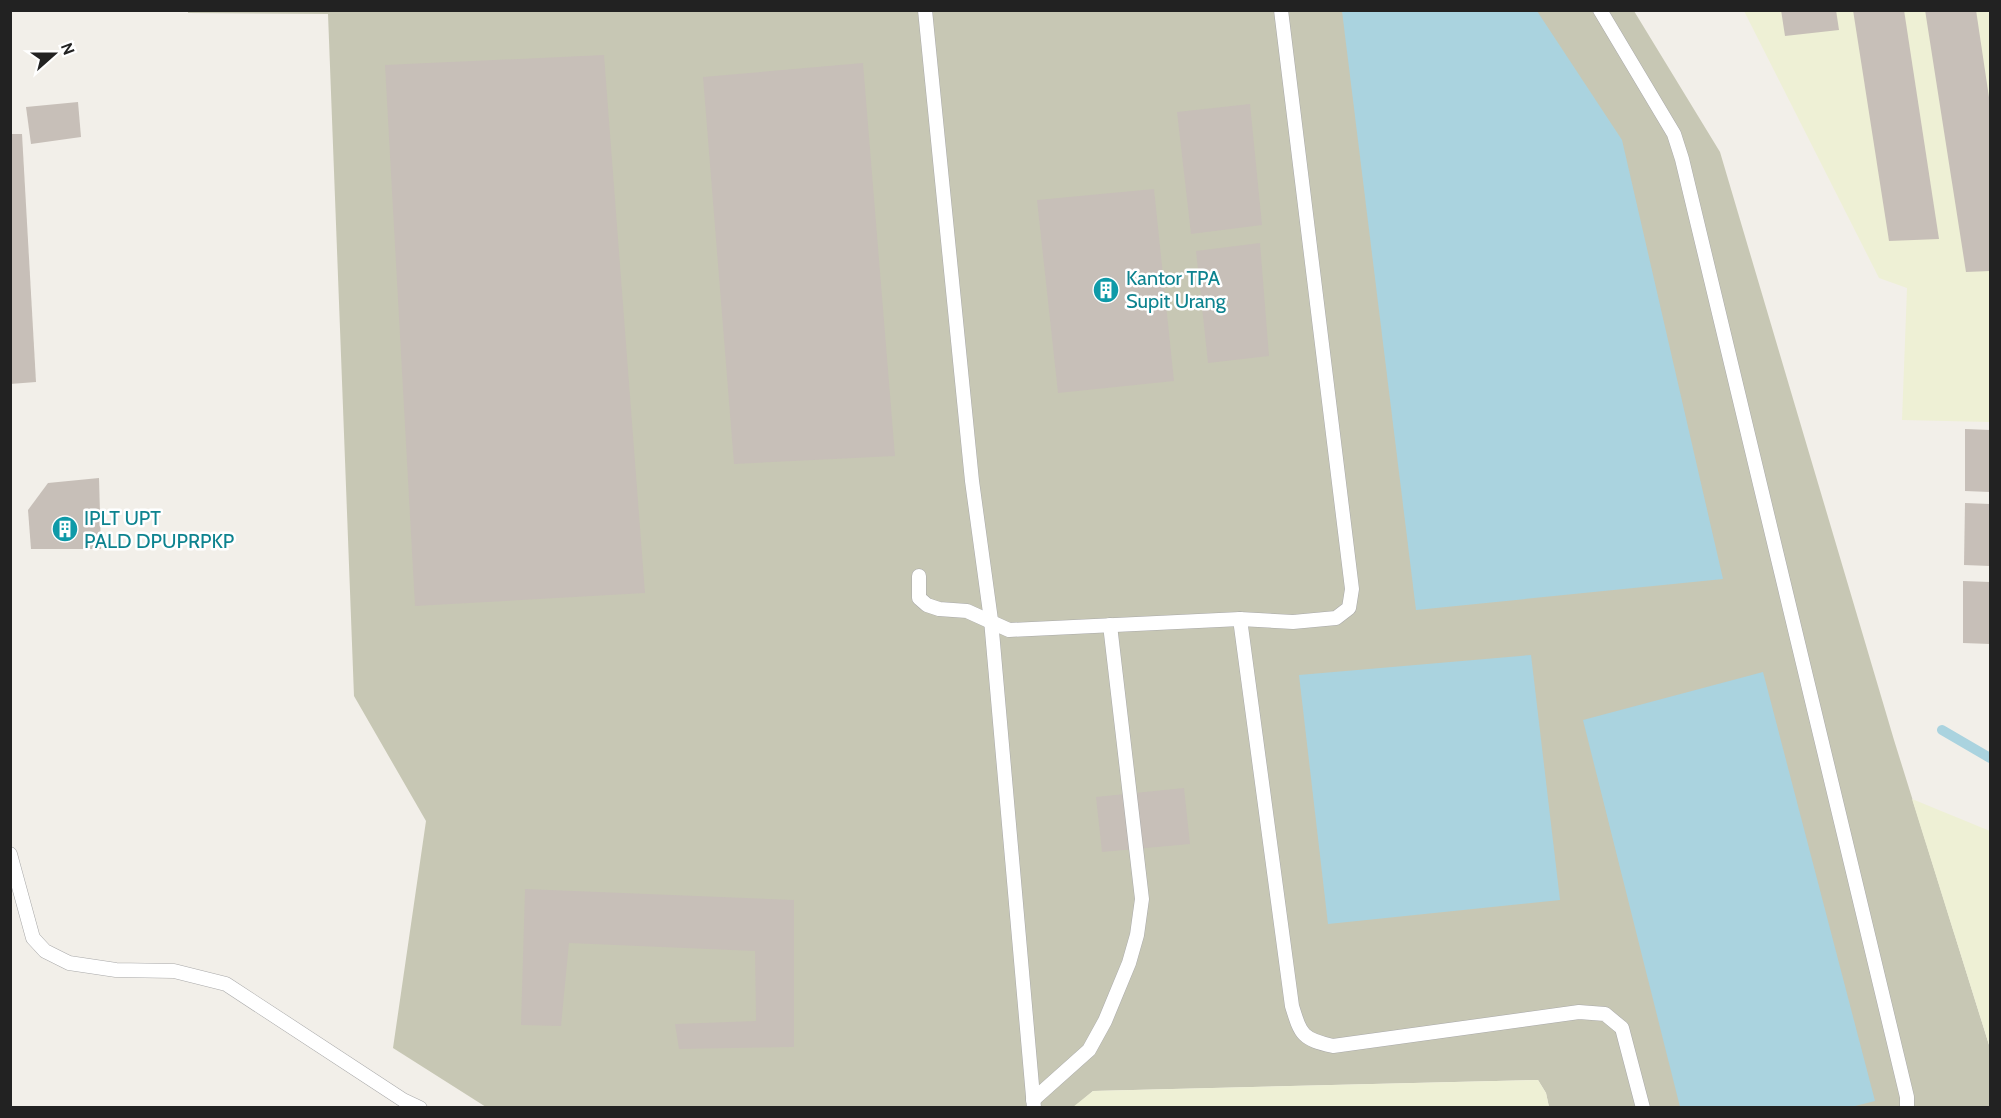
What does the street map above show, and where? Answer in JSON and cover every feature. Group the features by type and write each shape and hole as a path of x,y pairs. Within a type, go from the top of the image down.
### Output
{"lane":[{"path":"925,10 972,481 991,620 1034,1104"},
{"path":"919,576 920,598 927,605 939,609 967,611 1010,630 1240,620 1293,622 1336,618 1349,608 1352,589 1281,10"},
{"path":"1600,10 1674,134 1682,159 1907,1097 1907,1107"},
{"path":"1240,620 1292,1005 1299,1029 1312,1041 1333,1046 1579,1012 1605,1014 1622,1028 1643,1107"},
{"path":"1034,1104 1089,1050 1118,992 1137,934 1142,899 1110,625"},
{"path":"10,854 33,938 45,951 69,963 116,970 174,971 226,984 403,1100 420,1107"}],"shaded area":[{"path":"188,11 1634,11 1720,152 1894,740 1990,1048 1990,1107 1549,1107 1546,1093 1538,1080 1093,1091 1073,1108 486,1107 393,1048 426,821 354,696 328,14 188,13"},
{"path":"1744,11 1990,11 1990,422 1902,420 1907,288 1879,278"},
{"path":"1912,799 1990,831 1990,1048"},
{"path":"1538,1080 1546,1093 1549,1107 1073,1107 1093,1091"}],"water":[{"path":"1342,11 1537,11 1622,140 1723,579 1416,610"},
{"path":"1531,655 1560,900 1328,924 1299,675"},
{"path":"1763,672 1875,1101 1851,1107 1680,1107 1583,720"}],"building":[{"path":"1781,10 1836,10 1839,30 1785,36"},
{"path":"1853,10 1904,10 1939,239 1889,241"},
{"path":"1925,10 1976,10 1990,104 1990,271 1966,272"},
{"path":"604,55 645,593 415,606 385,65"},
{"path":"863,63 895,456 734,464 703,77"},
{"path":"78,102 81,137 31,144 26,107"},
{"path":"1250,104 1262,225 1191,234 1177,112"},
{"path":"10,134 22,134 36,382 10,384"},
{"name":"Kantor TPA Supit Urang","path":"1154,189 1174,381 1058,393 1037,200"},
{"path":"1260,243 1269,356 1208,363 1196,251"},
{"path":"1965,429 1990,430 1990,492 1965,491"},
{"name":"IPLT UPT PALD DPUPRPKP","path":"99,478 101,549 31,549 28,510 48,483"},
{"path":"1965,503 1990,504 1990,566 1964,565"},
{"path":"1963,581 1990,582 1990,644 1963,643"},
{"path":"1184,788 1190,844 1102,852 1096,797"},
{"path":"525,889 794,900 794,1047 679,1049 675,1024 756,1021 755,951 569,943 561,1026 521,1025"}],"waterway":[{"path":"1942,730 1990,758"}],"place":[{"name":"Kantor TPA Supit Urang","path":"1106,290"},
{"name":"IPLT UPT PALD DPUPRPKP","path":"65,529"}]}
